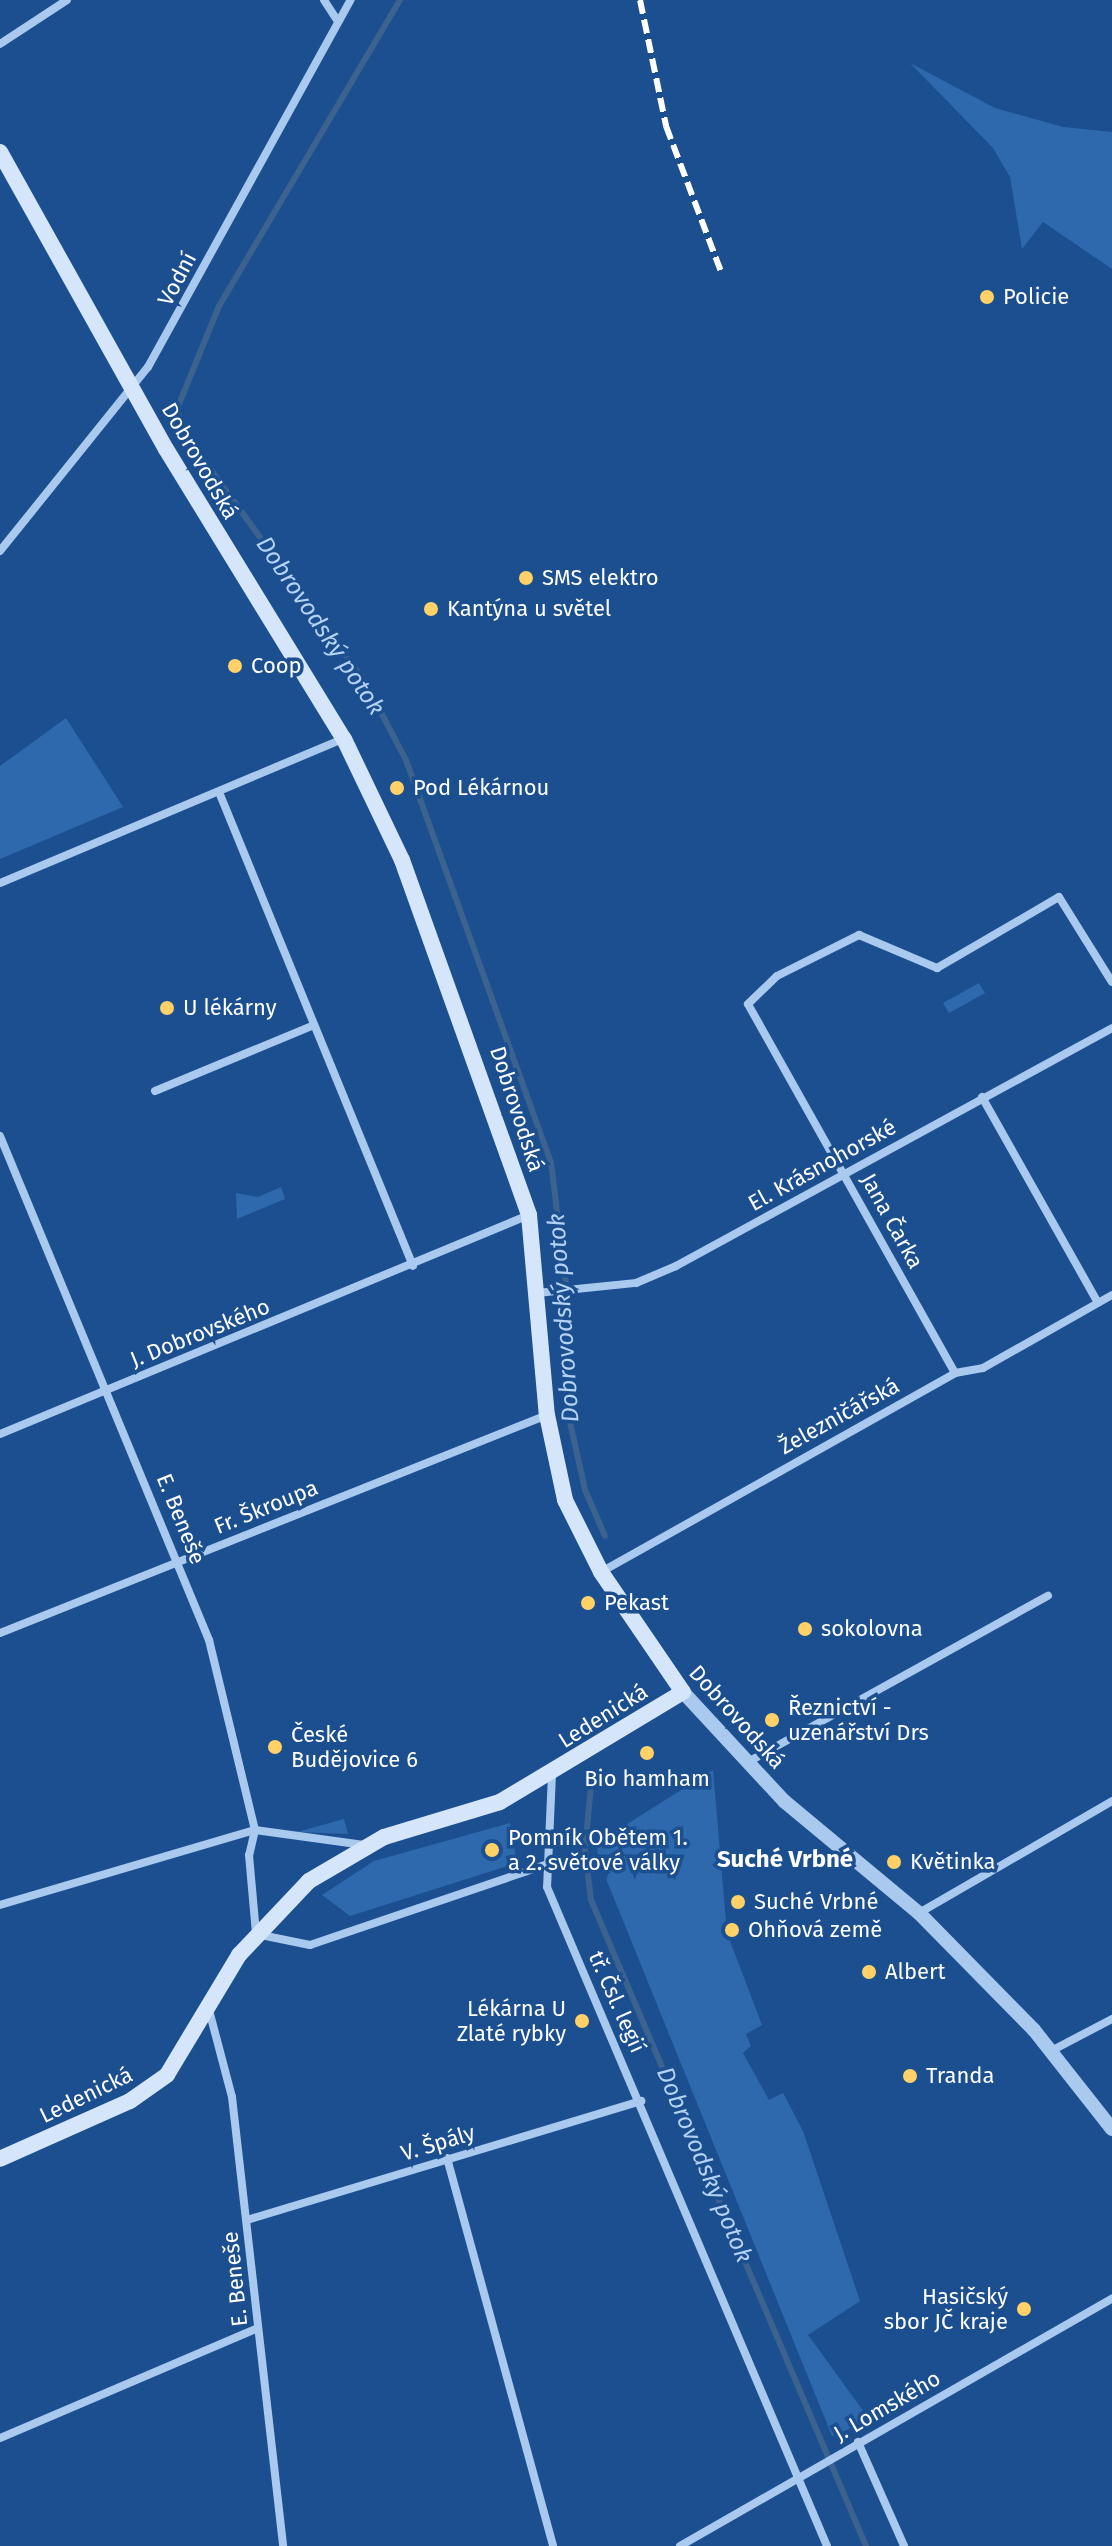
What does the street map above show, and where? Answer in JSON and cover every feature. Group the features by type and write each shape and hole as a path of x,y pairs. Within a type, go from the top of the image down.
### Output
{"main road":[{"name":"Dobrovodská","path":"0,152 133,389 344,739 421,908 529,1215 547,1415 565,1500 601,1572 683,1692"},
{"name":"Ledenická","path":"0,2159 143,2094 187,2052 256,1934 309,1881 368,1845 484,1810 552,1774 683,1692"}],"street":[{"path":"0,44 67,0"},
{"path":"324,0 337,20"},
{"name":"Vodní","path":"0,551 133,389 337,20 351,0"},
{"path":"0,883 344,739"},
{"path":"219,792 413,1266"},
{"name":"Jana Čarka","path":"955,1373 748,1004 777,976 859,935 937,968 1059,897 1112,982"},
{"path":"155,1091 314,1025"},
{"name":"El. Krásnohorské","path":"537,1293 636,1283 676,1266 1112,1028"},
{"path":"982,1097 1098,1303"},
{"name":"E. Beneše","path":"0,1136 109,1389 209,1640 255,1830 249,1855 256,1934"},
{"name":"J. Dobrovského","path":"0,1434 413,1266 529,1215"},
{"name":"Železničářská","path":"601,1572 955,1373 983,1368 1112,1295"},
{"name":"Fr. Škroupa","path":"0,1633 547,1415"},
{"path":"748,1762 1048,1596"},
{"name":"Dobrovodská","path":"683,1692 748,1762 919,1913 1051,2051 1112,2129"},
{"name":"tř. Čsl. legií","path":"552,1774 547,1887 641,2101 827,2546"},
{"path":"919,1913 1112,1801"},
{"path":"0,1905 255,1830"},
{"name":"Ledenická","path":"255,1830 368,1845"},
{"path":"256,1934 310,1945 548,1864"},
{"name":"E. Beneše","path":"209,2010 232,2097 283,2546"},
{"path":"1051,2051 1112,2019"},
{"name":"V. Špály","path":"247,2220 641,2101"},
{"path":"447,2158 553,2546"},
{"name":"J. Lomského","path":"680,2546 1112,2299"},
{"path":"0,2438 258,2328"},
{"path":"858,2442 904,2546"}],"shaded area":[{"path":"910,63 995,108 1063,127 1112,132 1112,269 1043,222 1022,249 1010,177 993,148"},
{"path":"66,718 123,807 0,859 0,766"},
{"path":"979,983 985,993 949,1013 943,1003"},
{"path":"281,1187 285,1199 237,1219 236,1193 258,1197"},
{"path":"713,1770 727,1933 762,2025 746,2034 751,2046 743,2053 769,2100 783,2093 803,2131 860,2301 808,2335 870,2420 832,2436 598,1859 597,1843"},
{"path":"344,1819 348,1834 297,1832"},
{"path":"510,1823 517,1863 350,1916 322,1895 374,1861"}],"waterway":[{"name":"Dobrovodský potok","path":"400,0 219,306 177,409 185,434 365,682 406,760 551,1162 566,1285 566,1404 585,1490 605,1536"},
{"name":"Dobrovodský potok","path":"592,1775 585,1849 591,1900 866,2546"}],"railway":[{"path":"640,0 666,126 722,274"}],"place":[{"name":"Policie","path":"987,297"},
{"name":"SMS elektro","path":"526,578"},
{"name":"Kantýna u světel","path":"431,609"},
{"name":"Coop","path":"235,666"},
{"name":"Pod Lékárnou","path":"397,788"},
{"name":"U lékárny","path":"167,1008"},
{"name":"Pekast","path":"588,1603"},
{"name":"sokolovna","path":"805,1629"},
{"name":"Řeznictví - uzenářství Drs","path":"772,1720"},
{"name":"České Budějovice 6","path":"275,1747"},
{"name":"Bio hamham","path":"647,1753"},
{"name":"Pomník Obětem 1. a 2. světové války","path":"492,1850"},
{"name":"Květinka","path":"894,1862"},
{"name":"Suché Vrbné","path":"738,1902"},
{"name":"Ohňová země","path":"732,1930"},
{"name":"Albert","path":"869,1972"},
{"name":"Lékárna U Zlaté rybky","path":"582,2021"},
{"name":"Tranda","path":"910,2076"},
{"name":"Hasičský sbor JČ kraje","path":"1024,2309"}],"district":[{"name":"Suché Vrbné","path":"785,1860"}]}
